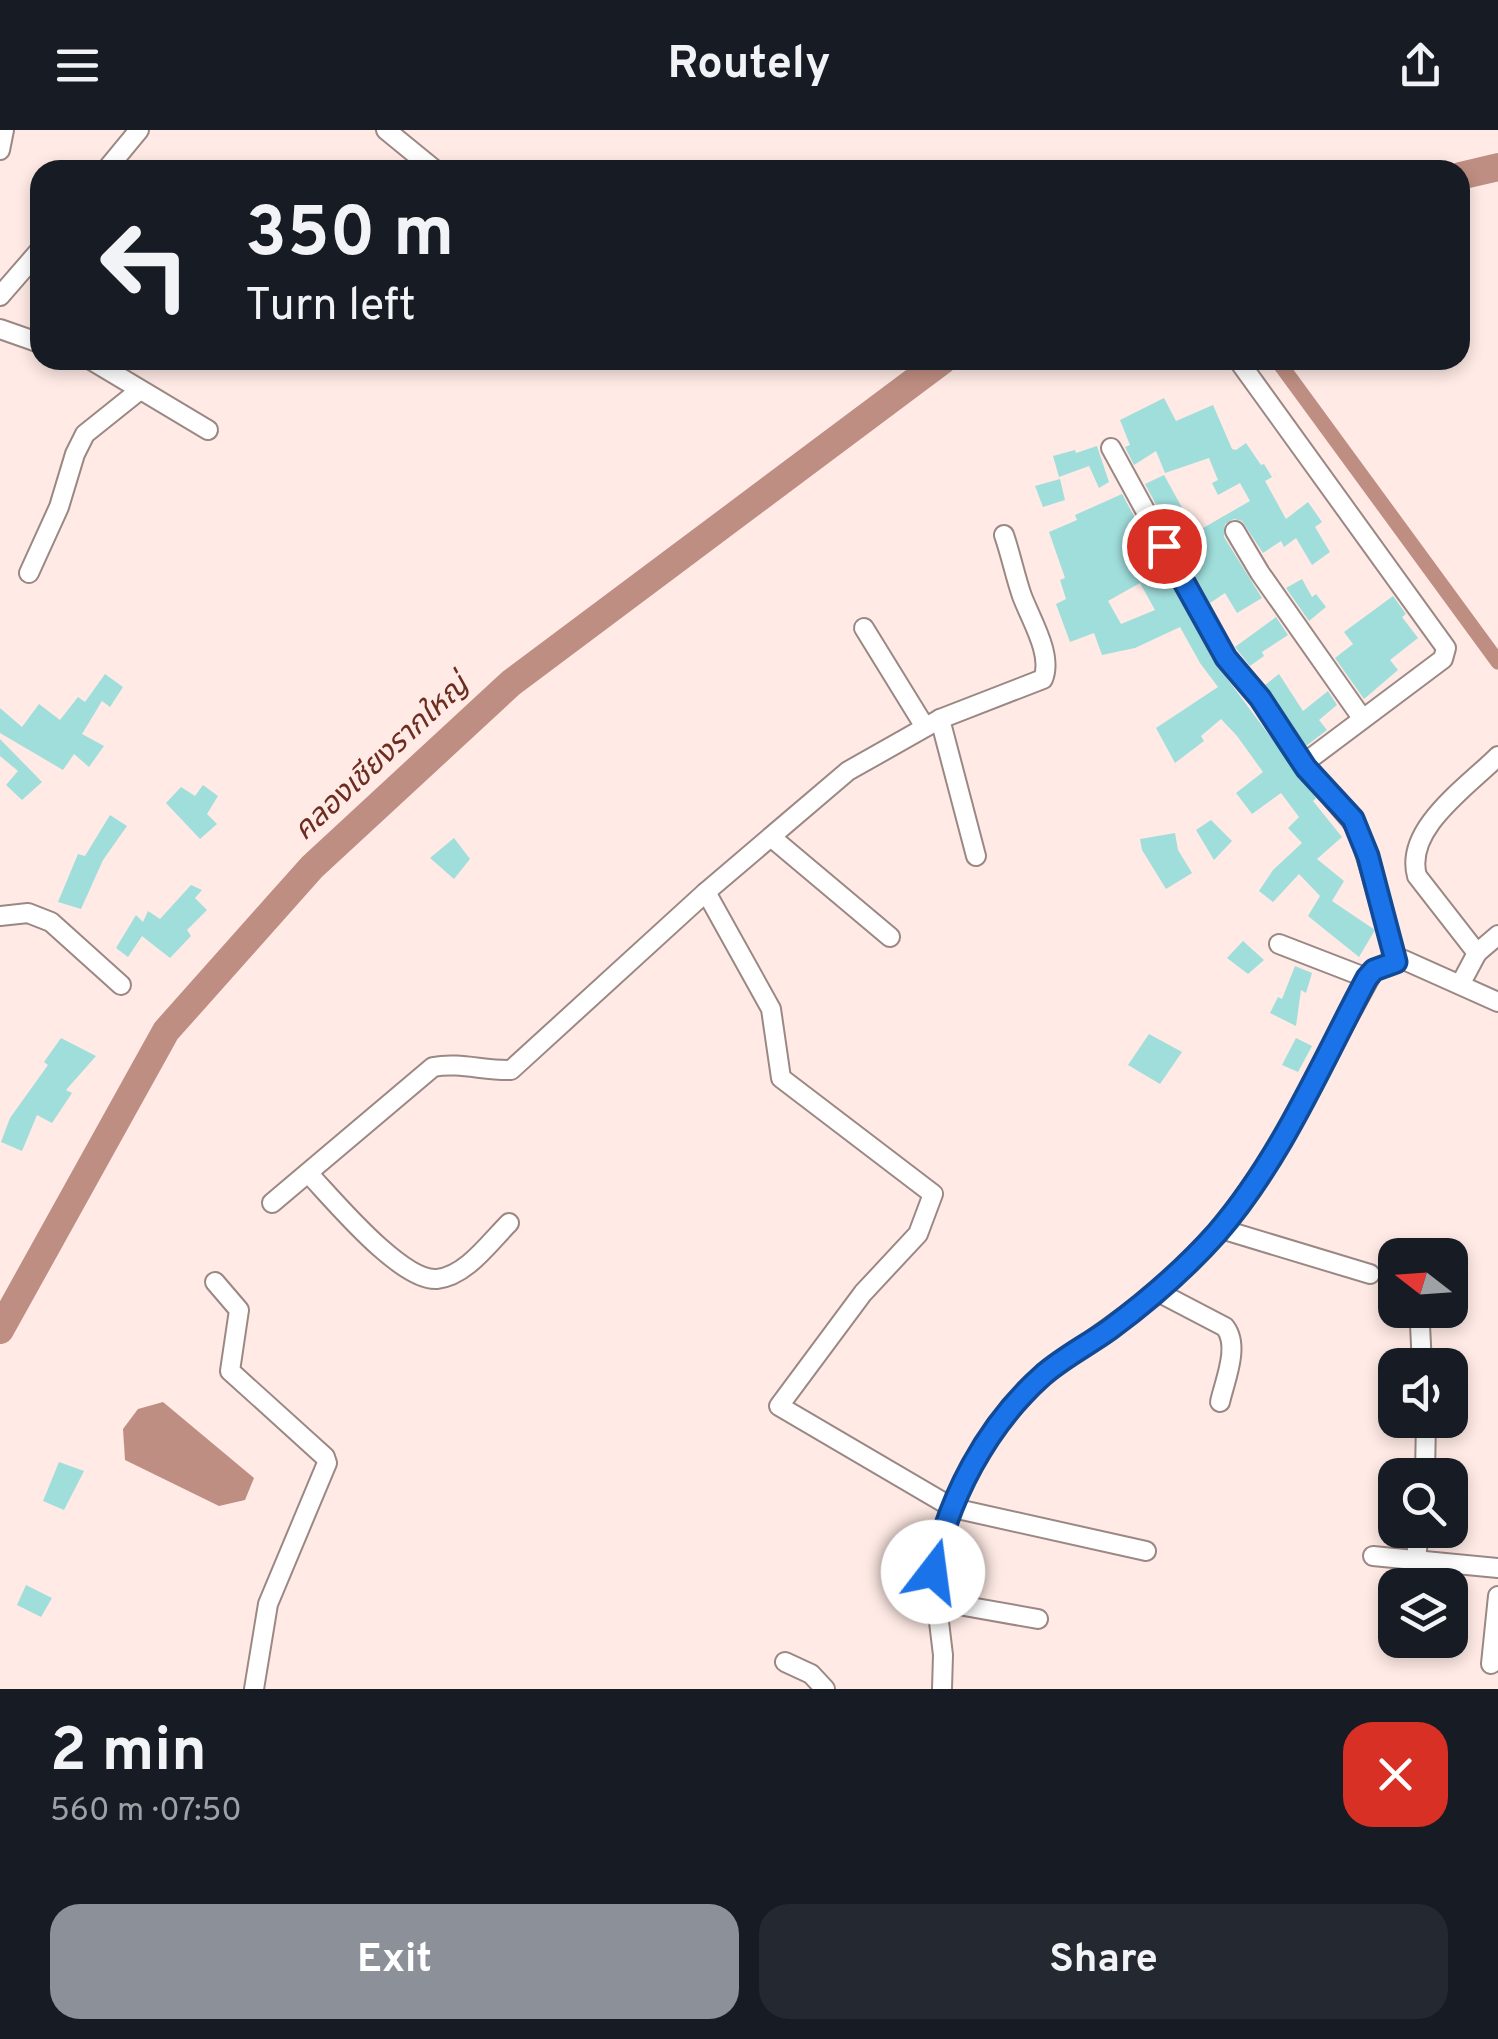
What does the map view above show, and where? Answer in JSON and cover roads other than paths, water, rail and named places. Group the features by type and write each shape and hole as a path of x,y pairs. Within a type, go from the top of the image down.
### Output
{"street":[{"path":"0,150 4,130"},
{"path":"114,160 139,130"},
{"path":"386,130 423,160"},
{"path":"0,296 30,263"},
{"path":"0,329 30,340"},
{"path":"107,370 208,430"},
{"path":"1245,370 1446,648 1442,659 1303,764"},
{"path":"29,572 60,506 74,454 85,434 140,390"},
{"path":"1111,448 1222,651 1260,698 1303,764 1358,829 1396,962"},
{"path":"1235,532 1362,718"},
{"path":"272,1203 433,1066 456,1063 488,1071 511,1070 706,892 848,771 932,723 1044,679 1038,632 1022,596 1004,535"},
{"path":"864,628 932,723 976,856"},
{"path":"1477,953 1417,876 1413,862 1419,838 1430,823 1498,756"},
{"path":"772,836 890,937"},
{"path":"706,892 771,1009 781,1078 933,1194 918,1234 863,1293 778,1406 953,1508 1146,1552"},
{"path":"0,916 28,913 51,922 121,985"},
{"path":"1461,984 1477,953 1498,935"},
{"path":"1279,944 1367,978"},
{"path":"942,1689 943,1655 933,1572 940,1538 996,1426 1043,1375 1158,1292 1221,1228 1276,1150 1374,970 1396,962 1416,964 1498,1002"},
{"path":"308,1173 386,1252 412,1272 435,1279 463,1269 509,1223"},
{"path":"1221,1228 1370,1274"},
{"path":"215,1282 239,1310 230,1372 325,1457 327,1463 268,1604 254,1689"},
{"path":"1158,1292 1230,1333 1233,1344 1220,1402"},
{"path":"1416,1560 1418,1548"},
{"path":"1372,1556 1498,1568"},
{"path":"1491,1664 1498,1596"},
{"path":"936,1601 1038,1619"},
{"path":"785,1662 811,1674 825,1689"}],"waterway":[{"name":"คลองเชียงรากใหญ่","path":"1470,174 1498,167"},
{"name":"คลองเชียงรากใหญ่","path":"0,1330 166,1031 312,867 511,683 930,370"},
{"path":"1284,370 1498,662"}]}
